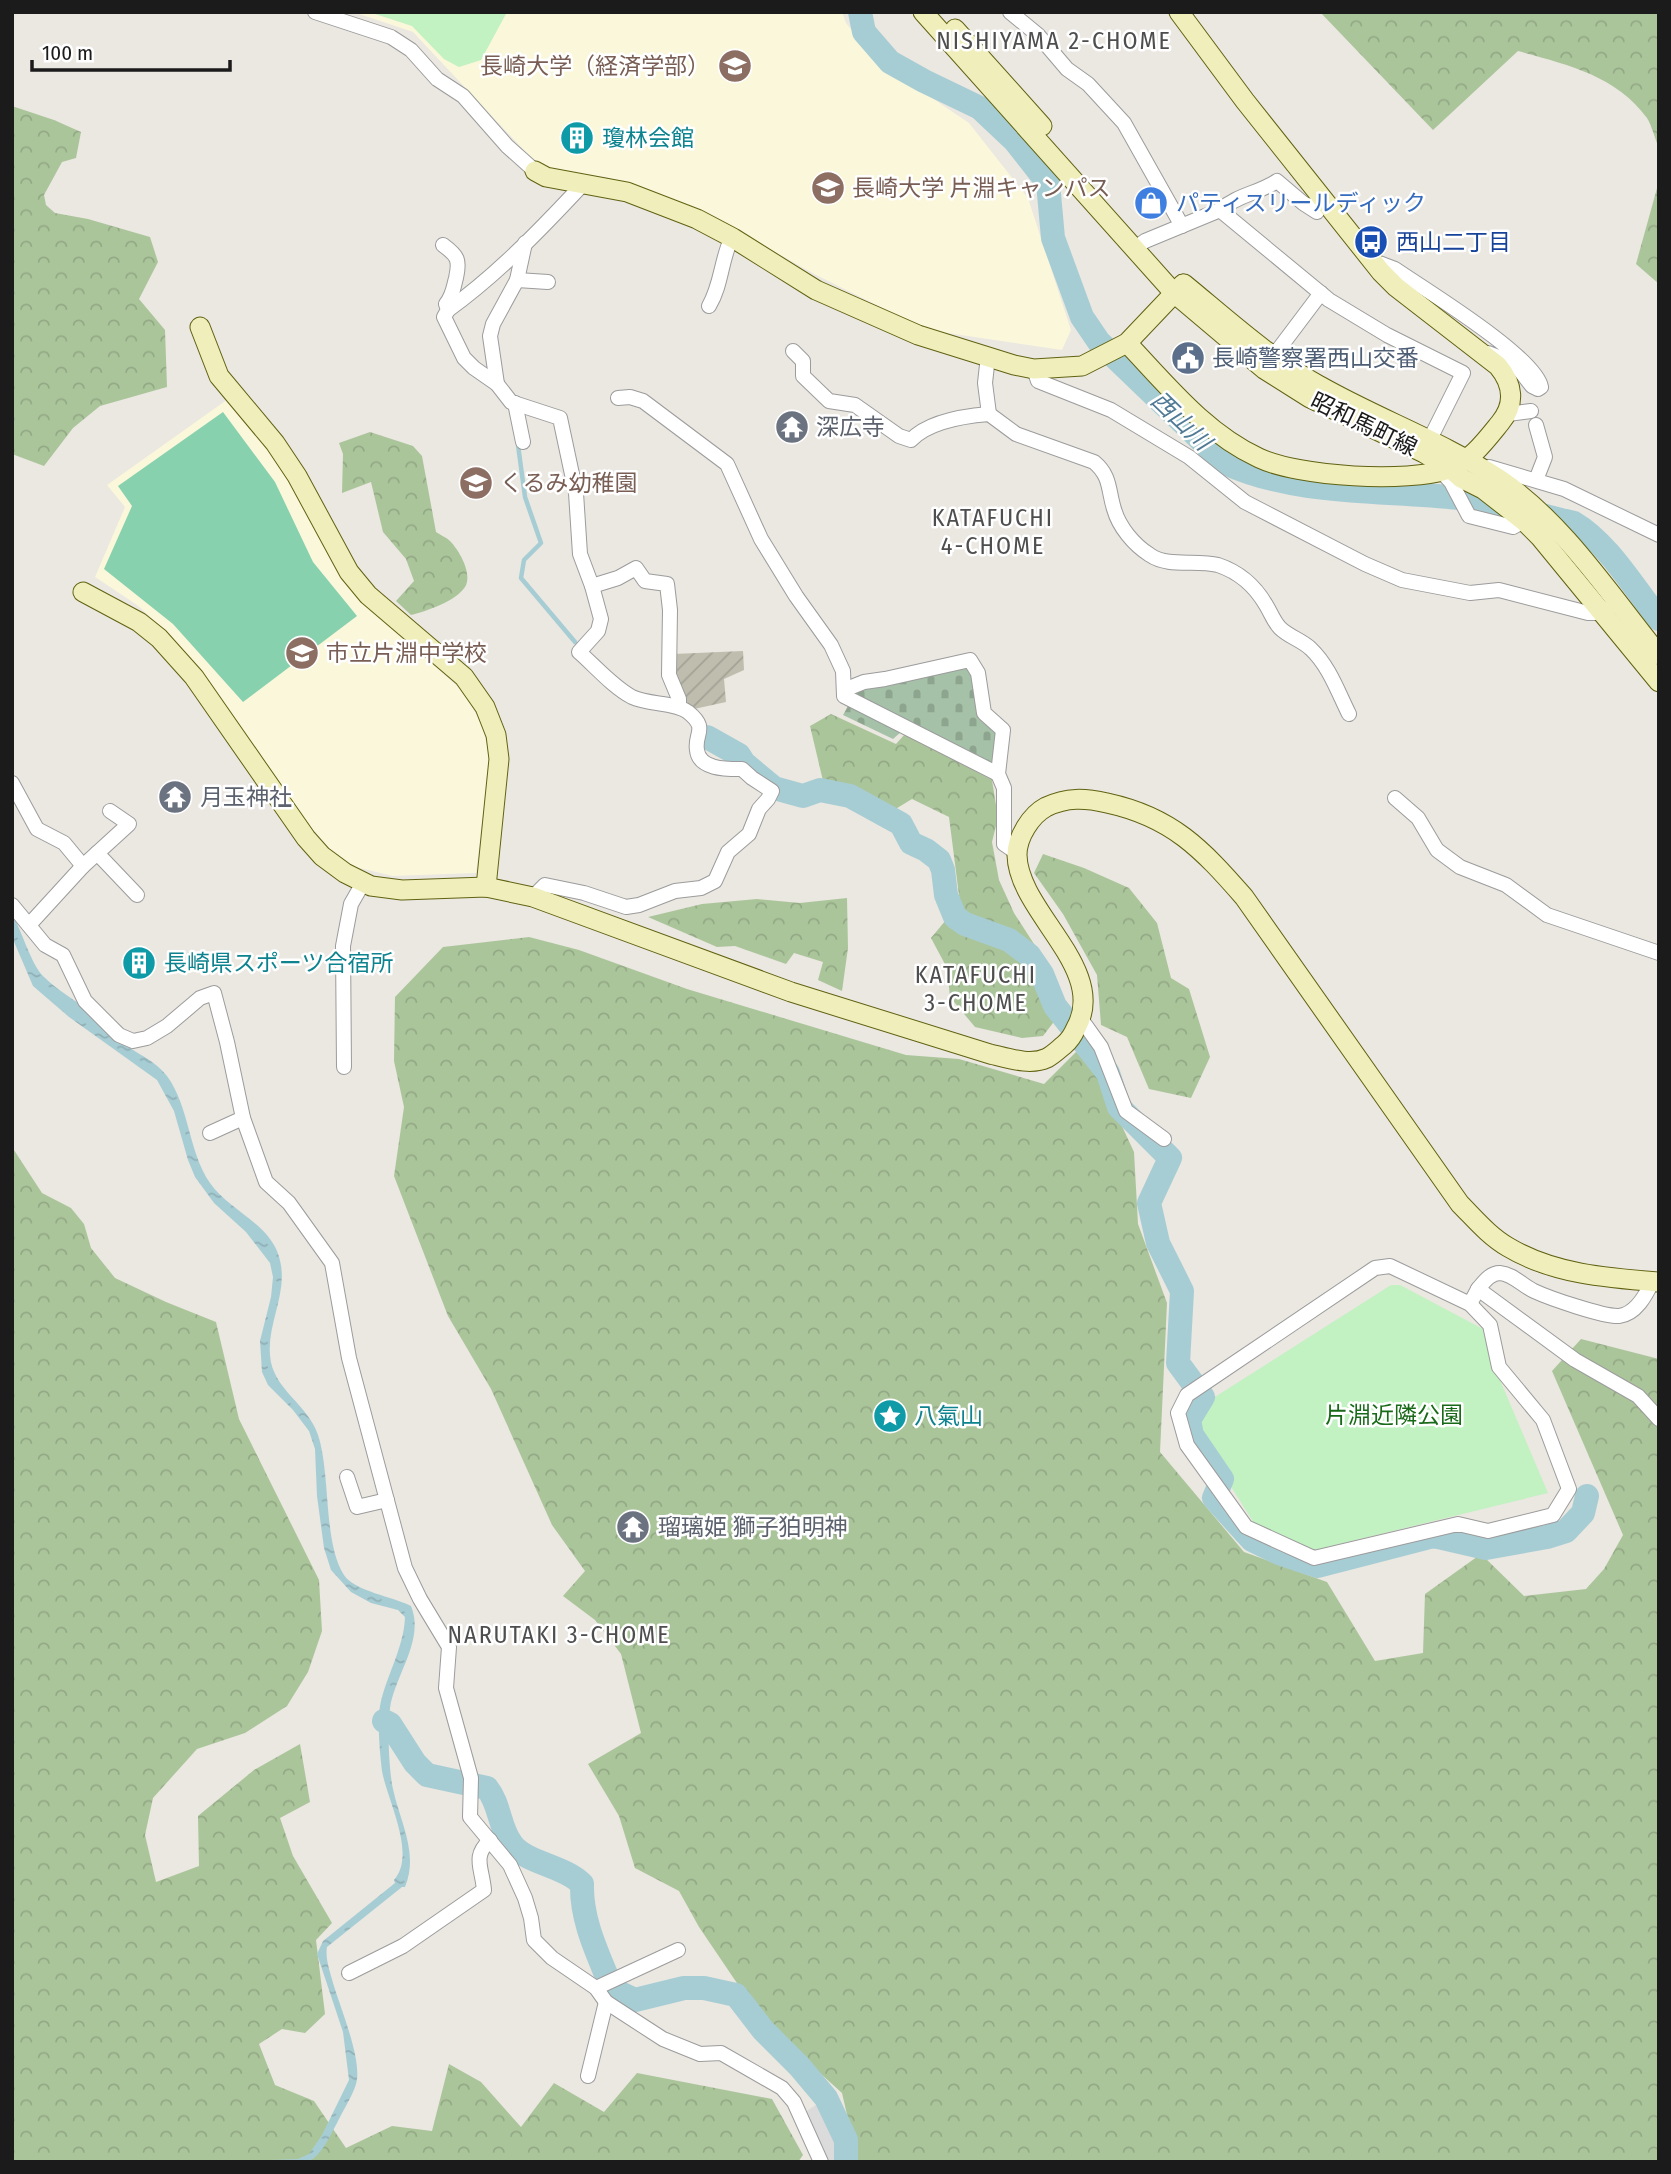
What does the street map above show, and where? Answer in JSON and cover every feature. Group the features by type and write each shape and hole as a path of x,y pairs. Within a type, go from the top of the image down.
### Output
{"street":[{"path":"315,12 391,37 411,50 437,79 463,96 508,146 535,171 546,177 627,192 697,219 732,237 816,290 918,335 1034,369 1082,366 1127,342 1179,288"},
{"name":"昭和馬町線","path":"923,12 1140,244"},
{"name":"昭和馬町線","path":"941,12 1179,288 1269,363 1319,386 1427,447 1454,472 1483,489 1524,521 1548,532"},
{"path":"1010,12 1038,35 1067,69 1088,84 1124,123 1182,226"},
{"path":"1179,12 1245,101 1396,287 1480,351 1497,366 1509,382 1512,396 1508,414 1454,472"},
{"path":"1140,244 1220,210 1234,200 1277,181 1317,212"},
{"path":"533,897 545,885 584,893 626,907 639,905 675,891 701,888 715,881 728,852 749,834 759,809 772,790 742,769 713,768 699,757 696,749 701,732 699,725 679,706 662,706 631,696 579,652 598,631 601,619 580,554 576,493 560,418 515,403 497,384 474,368 464,358 444,317 448,310 470,294 525,243 584,183"},
{"path":"1220,210 1321,293 1387,335 1464,373 1427,447 1454,472 1469,516 1513,527 1524,521"},
{"path":"709,306 718,292 727,248 732,237"},
{"path":"497,384 490,336 493,324 517,280 525,243"},
{"path":"443,245 454,253 460,266 454,294 446,304 448,310"},
{"path":"1372,260 1395,269 1517,354 1539,379 1541,387 1538,389 1532,386 1511,361 1480,351"},
{"path":"517,280 548,282"},
{"path":"1269,363 1321,293"},
{"path":"200,327 219,376 275,443 297,476 349,572 368,595 464,677 485,707 496,735 499,759 486,887"},
{"path":"1127,342 1201,420 1222,438 1261,459 1291,468 1321,472 1407,475 1454,472 1536,480 1564,489 1659,536"},
{"path":"793,351 803,361 803,376 829,401 855,404 900,436 911,440 920,430 951,420 989,414 1016,434 1082,456 1103,469 1112,491 1113,507 1120,526 1150,556 1168,562 1189,561 1220,566 1247,581 1261,596 1285,633 1306,645 1323,663 1349,714"},
{"path":"988,356 985,383 989,414"},
{"path":"1034,369 1038,381 1111,410 1189,457 1245,502 1365,564 1402,580 1470,593 1499,590 1588,613 1610,608"},
{"path":"618,398 630,397 643,401 727,464 761,539 796,596 831,645 843,671 844,696 998,774"},
{"path":"515,403 523,442"},
{"path":"1508,414 1533,418 1545,457 1536,480"},
{"name":"昭和馬町線","path":"1454,472 1499,480 1548,532 1657,670"},
{"path":"592,586 618,578 636,568 645,581 667,584 670,610 669,675 679,699 679,706"},
{"path":"83,592 139,622 159,638 194,677 306,838 322,856 363,883 388,890 486,887 533,897 791,992 1022,1062 1047,1058 1070,1041 1081,1019 1084,994 1076,969 1021,879 1017,853 1023,833 1038,812 1059,801 1084,798 1154,817 1210,857 1244,897 1460,1204 1487,1231 1508,1247 1570,1271 1655,1282 1639,1304 1618,1316 1543,1294 1500,1273 1491,1275 1478,1289 1470,1304"},
{"path":"844,690 864,682 885,680 970,660 978,673 984,713 1003,730 998,774 1004,788 1004,844 1017,853"},
{"path":"12,783 37,829 64,843 83,866"},
{"path":"1395,798 1419,818 1437,850 1460,867 1506,885 1547,915 1659,953"},
{"path":"21,924 129,824 110,811"},
{"path":"97,853 137,895"},
{"path":"344,1067 343,946 351,904 363,883"},
{"path":"12,905 21,924 45,945 63,955 85,1001 119,1035 133,1041 147,1038 167,1026 200,998 214,993 228,1042 243,1118 266,1182 289,1203 332,1263 349,1358 405,1568 449,1647 446,1688 470,1783 470,1817 510,1865 525,1898 534,1940 552,1958 605,1984"},
{"path":"1081,1019 1101,1047 1126,1111 1164,1139"},
{"path":"209,1133 243,1118"},
{"path":"1390,1266 1470,1304 1490,1325 1499,1367 1543,1420 1569,1489 1553,1515 1488,1531 1458,1524 1314,1558 1246,1527 1187,1445 1178,1413 1187,1395 1375,1268 1390,1266"},
{"path":"1478,1289 1574,1360 1638,1396 1659,1419"},
{"path":"347,1477 357,1507 387,1500"},
{"path":"349,1973 403,1946 484,1890 478,1857 480,1849 490,1840"},
{"path":"605,1984 678,1950"},
{"path":"588,2077 606,2002 605,1984"},
{"path":"606,2002 663,2039 700,2054 721,2053 782,2088 794,2102 821,2162"}],"shaded area":[{"name":"長崎大学 片淵キャンパス","path":"353,12 842,12 846,23 876,60 969,123 1028,198 1071,330 1062,350 927,330 816,275 698,209 606,177 551,169 533,160 413,32"},
{"name":"市立片淵中学校","path":"228,399 281,464 333,565 355,595 465,693 482,726 490,755 476,873 393,876 355,867 329,848 295,809 169,634 137,605 95,577 125,507 107,485"},
{"path":"743,651 744,670 724,679 726,702 694,709 683,698 675,678 674,654"},
{"path":"819,2103 838,2138 838,2158 832,2162 826,2162 804,2113"}],"green space":[{"path":"369,12 507,12 481,60 459,67 444,59 412,26"},
{"path":"1320,12 1659,12 1659,148 1647,118 1620,91 1588,73 1518,51 1433,130"},
{"path":"12,106 81,132 76,158 62,162 44,195 46,205 55,213 88,219 150,237 158,262 139,299 165,330 167,387 100,406 73,428 44,466 12,454"},
{"path":"1659,181 1659,284 1636,264"},
{"path":"223,412 275,482 313,562 357,616 243,702 173,624 104,569 132,506 118,486"},
{"path":"370,432 413,446 422,456 436,532 454,545 466,569 467,582 461,592 441,605 411,615 396,601 414,581 406,559 383,532 371,482 342,493 343,454 339,443"},
{"path":"966,665 973,673 999,731 994,765 911,723 893,739 843,715 856,692"},
{"path":"831,714 896,744 905,734 992,780 998,818 992,842 999,880 1014,913 1054,975 1062,997 1056,1019 1043,1036 1022,1038 975,1027 950,997 947,968 931,938 960,903 949,817 912,799 889,813 845,787 824,785 810,726"},
{"path":"1043,854 1129,888 1157,923 1171,978 1189,989 1210,1057 1191,1098 1149,1089 1127,1037 1101,1025 1097,975 1063,914 1034,873"},
{"path":"847,898 848,948 842,991 818,980 823,962 794,953 786,964 735,946 717,947 648,917 702,904 757,899 800,903"},
{"path":"529,937 579,950 687,989 906,1055 959,1059 1044,1084 1084,1044 1134,1152 1138,1224 1167,1303 1160,1452 1244,1552 1327,1582 1375,1661 1423,1653 1425,1594 1481,1554 1524,1596 1586,1589 1604,1569 1623,1535 1552,1371 1581,1339 1659,1359 1659,2162 858,2162 842,2093 801,2056 743,1992 699,1927 679,1891 635,1868 619,1816 588,1764 641,1733 621,1654 595,1620 563,1596 585,1571 552,1525 491,1389 448,1316 394,1176 404,1107 394,1061 395,997 443,947"},
{"path":"12,1147 42,1193 71,1208 84,1224 91,1248 115,1278 216,1322 239,1419 319,1580 322,1631 308,1672 287,1706 245,1733 197,1749 153,1798 145,1835 156,1882 199,1866 198,1816 254,1770 300,1744 310,1802 280,1818 293,1856 332,1923 316,1940 325,2014 305,2033 282,2029 259,2044 275,2085 314,2101 346,2148 392,2126 432,2131 449,2064 481,2082 521,2127 554,2083 604,2112 637,2073 772,2099 803,2155 798,2162 12,2162"},
{"name":"片淵近隣公園","path":"1391,1285 1400,1285 1483,1329 1494,1366 1548,1493 1315,1550 1254,1523 1199,1436 1198,1417 1207,1402"}],"water":[{"path":"12,914 34,964 43,976 81,1005 120,1041 151,1061 167,1076 175,1088 197,1157 210,1183 226,1201 264,1232 277,1251 282,1278 270,1342 272,1367 283,1387 307,1414 318,1435 337,1561 349,1581 411,1606 414,1619 412,1645 393,1696 389,1726 392,1781 407,1838 409,1874 405,1887 327,1947 328,1965 354,2048 357,2074 352,2094 328,2139 317,2155 308,2162 269,2162 298,2159 309,2154 322,2135 349,2080 343,2032 317,1954 323,1941 395,1883 403,1856 402,1842 382,1771 379,1721 383,1695 402,1640 405,1617 398,1610 371,1603 351,1592 331,1570 324,1548 317,1496 315,1449 309,1431 268,1385 262,1372 260,1341 271,1297 273,1277 270,1263 246,1232 214,1203 195,1177 174,1111 157,1080 69,1017 33,986 12,937"}],"waterway":[{"name":"西山川","path":"860,12 864,32 890,62 980,108 1015,141 1048,183 1053,238 1082,317 1099,342 1225,463 1283,482 1344,490 1468,499 1574,523 1609,554 1659,619"},
{"path":"518,445 525,497 541,543 524,560 521,578 575,642"},
{"path":"707,737 739,755 744,763 774,788 803,796 820,790 850,796 901,824 911,843 939,860 946,895 955,917 965,924 1009,940 1029,955 1042,974 1055,1006 1108,1073 1119,1107 1170,1158 1149,1203 1158,1243 1182,1291 1178,1363 1203,1397 1189,1420 1192,1435 1222,1479 1214,1498 1252,1540 1279,1553 1318,1566 1434,1536 1486,1548 1566,1531 1583,1513 1587,1496"},
{"path":"384,1721 390,1724 415,1763 427,1775 487,1788 495,1801 507,1837 517,1850 565,1872 582,1884 587,1924 612,1989 635,2000 684,1988 704,1988 736,1995 763,2030 826,2098 846,2140 846,2162"}],"place":[{"name":"長崎大学（経済学部）","path":"735,66"},
{"name":"瓊林会館","path":"577,138"},
{"name":"長崎大学 片淵キャンパス","path":"828,188"},
{"name":"パティスリールディック","path":"1151,203"},
{"name":"西山二丁目","path":"1371,242"},
{"name":"長崎警察署西山交番","path":"1188,358"},
{"name":"深広寺","path":"792,427"},
{"name":"くるみ幼稚園","path":"476,483"},
{"name":"市立片淵中学校","path":"302,653"},
{"name":"月玉神社","path":"175,797"},
{"name":"長崎県スポーツ合宿所","path":"139,963"},
{"name":"八氣山","path":"890,1416"},
{"name":"瑠璃姫 獅子狛明神","path":"633,1527"}],"district":[{"name":"NISHIYAMA 2-CHOME","path":"1054,41"},
{"name":"KATAFUCHI 4-CHOME","path":"993,532"},
{"name":"KATAFUCHI 3-CHOME","path":"976,989"},
{"name":"NARUTAKI 3-CHOME","path":"559,1635"}]}
